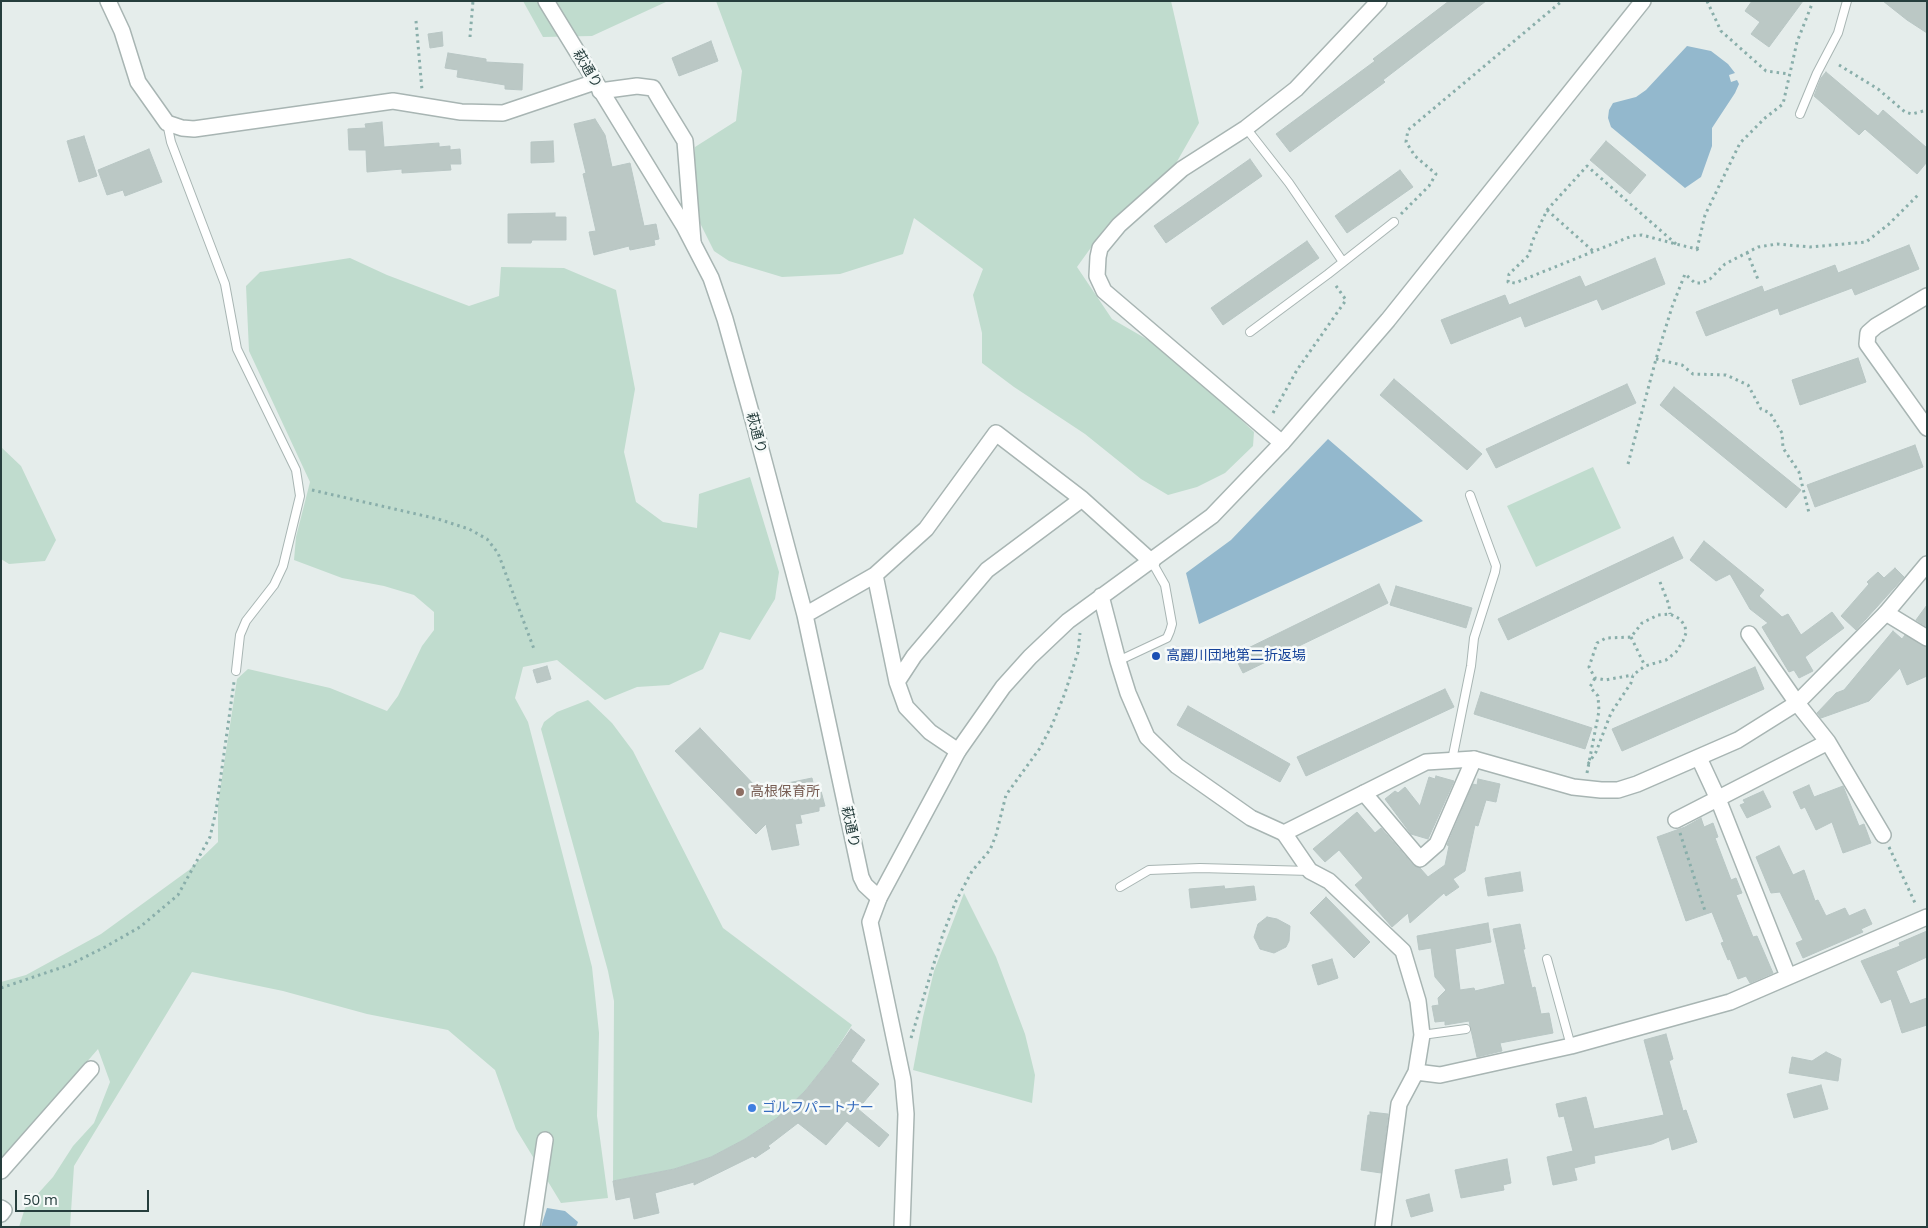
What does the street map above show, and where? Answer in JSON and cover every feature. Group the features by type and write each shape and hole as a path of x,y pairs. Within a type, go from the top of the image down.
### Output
{"street":[{"path":"108,1 122,31 138,82 167,123 182,128 194,129 393,101 461,112 503,112 598,86 653,88 685,141 693,242"},
{"name":"萩通り","path":"546,1 693,242 711,278 725,319 805,615 861,876 865,885 879,898"},
{"path":"1282,443 1104,290 1097,276 1100,248 1119,225 1182,169 1246,128 1296,89 1379,1"},
{"path":"902,1227 906,1114 903,1080 870,930 870,922 879,898 958,751 1003,687 1030,657 1068,621 1152,562 1212,516 1282,443 1388,320 1643,1"},
{"path":"1927,296 1876,326 1868,333 1867,344 1927,428"},
{"path":"805,615 875,575 926,529 996,433 1082,499 1152,562"},
{"path":"898,682 914,656 987,570 1082,499"},
{"path":"1284,833 1426,762 1474,759 1585,788 1618,790 1637,784 1738,740 1797,703 1886,613 1927,564"},
{"path":"875,575 898,682 906,707 930,732 958,751"},
{"path":"1102,596 1118,661 1148,737 1177,766 1251,818 1284,833 1310,871 1329,881 1403,951 1418,1001 1422,1035 1416,1072 1399,1104 1383,1227"},
{"path":"1886,613 1927,638"},
{"path":"1749,634 1797,703 1828,742 1883,835"},
{"path":"1676,820 1828,742"},
{"path":"1699,758 1718,799 1788,976"},
{"path":"1364,793 1420,859 1438,844 1474,759"},
{"path":"1416,1072 1440,1074 1571,1046 1730,1002 1925,918"},
{"path":"1,1171 91,1068"},
{"path":"532,1227 545,1140"},
{"path":"1,1208 4,1210 1,1214"}],"lane":[{"path":"1800,114 1817,73 1838,33 1847,1"},
{"path":"167,123 172,142 225,284 237,349 296,470 299,487 300,496 283,566 274,585 246,621 240,635 236,671"},
{"path":"1246,128 1289,183 1342,262"},
{"path":"1250,332 1394,222"},
{"path":"1452,760 1471,666 1474,638 1496,566 1470,495"},
{"path":"1118,661 1167,638 1170,631 1172,624 1165,585 1152,562"},
{"path":"1120,886 1149,870 1200,868 1310,871"},
{"path":"1547,959 1571,1046"},
{"path":"1422,1035 1466,1028"}],"path":[{"path":"470,37 473,1"},
{"path":"1394,222 1429,186 1436,174 1415,156 1406,142 1408,130 1562,1"},
{"path":"1707,1 1721,31 1766,71 1789,74"},
{"path":"1697,250 1705,215 1740,144 1765,118 1783,104 1797,42 1812,4"},
{"path":"416,21 425,106"},
{"path":"1840,65 1878,89 1905,112 1912,114 1927,110"},
{"path":"1676,244 1587,166 1547,210 1532,242 1529,255 1509,274 1508,282 1515,283 1526,279 1632,236 1642,235 1697,250 1700,254"},
{"path":"1628,464 1656,359 1672,307 1685,274 1695,282 1702,283 1725,264 1758,247 1777,244 1810,247 1866,242 1889,224 1918,195"},
{"path":"1547,210 1592,251"},
{"path":"1747,252 1759,282"},
{"path":"1273,413 1297,370 1346,300 1328,274"},
{"path":"1656,359 1682,365 1693,374 1726,375 1748,385 1761,409 1770,413 1782,433 1783,448 1799,472 1809,513"},
{"path":"299,487 469,528 486,540 498,553 534,649"},
{"path":"1660,582 1669,605 1670,614"},
{"path":"1670,614 1680,619 1685,626 1686,633 1683,641 1676,652 1666,660 1645,666 1633,675 1605,680 1595,678 1589,667 1597,643 1606,638 1631,637 1642,623 1658,615 1670,614"},
{"path":"910,1042 938,950 956,901 972,871 990,850 996,835 1006,795 1040,748 1066,693 1078,652 1081,624"},
{"path":"1631,637 1645,666"},
{"path":"1,988 69,965 104,947 140,927 178,895 210,837 216,811 236,671"},
{"path":"1588,764 1596,752 1611,713 1631,683 1633,675"},
{"path":"1585,788 1599,710 1598,696 1590,686 1595,678"},
{"path":"1676,820 1705,911"},
{"path":"1883,835 1925,918"}],"green space":[{"path":"523,1 668,1 592,36 543,37"},
{"path":"716,1 1171,1 1199,123 1175,165 1105,228 1077,267 1112,319 1169,352 1254,432 1253,446 1225,473 1197,487 1168,495 1141,479 1085,434 1014,387 982,363 982,333 973,295 983,269 914,218 903,254 840,274 782,277 729,261 714,251 695,213 695,147 736,121 742,71"},
{"path":"350,258 387,275 469,306 499,296 501,267 564,268 616,290 635,389 624,452 636,502 663,522 697,528 699,494 750,477 779,572 775,599 750,640 720,632 703,669 669,685 637,687 605,700 557,660 523,667 515,698 528,722 592,967 599,1033 597,1116 608,1198 561,1203 516,1129 495,1070 448,1030 367,1014 283,991 192,972 74,1166 70,1227 19,1227 25,1208 53,1177 73,1146 94,1123 110,1082 98,1049 1,1161 1,982 26,975 101,934 189,870 218,842 218,804 237,679 248,669 330,688 387,711 398,696 422,646 434,630 434,612 414,595 384,586 342,578 294,560 296,537 310,482 249,351 246,286 260,272"},
{"path":"1,447 21,466 56,540 45,561 9,564 1,559"},
{"path":"1593,467 1621,528 1536,567 1507,506"},
{"path":"588,700 612,723 633,751 723,928 852,1025 829,1061 805,1091 777,1118 745,1139 711,1157 674,1169 613,1181 614,1001 608,971 541,729 544,722 557,712"},
{"path":"964,893 996,957 1025,1034 1035,1075 1032,1103 913,1070 934,971"}],"water":[{"path":"1687,46 1711,51 1728,64 1735,73 1729,75 1731,82 1737,80 1739,84 1712,128 1712,146 1701,177 1685,188 1611,127 1608,118 1609,110 1613,103 1636,97 1646,90"},
{"path":"1328,439 1423,521 1199,624 1186,573 1231,540"},
{"path":"547,1208 565,1211 578,1222 576,1227 541,1227"}],"building":[{"path":"1449,1 1486,1 1383,80 1385,82 1290,152 1276,134 1375,61 1373,59"},
{"path":"1752,1 1803,1 1769,47 1751,34 1760,22 1745,11"},
{"path":"1883,1 1927,1 1927,33 1907,20"},
{"path":"442,32 443,46 430,48 428,34"},
{"path":"711,41 718,61 679,76 672,58"},
{"path":"448,53 486,59 486,62 523,64 522,90 505,89 505,85 457,77 458,70 445,68"},
{"path":"1826,72 1878,116 1883,110 1927,148 1927,162 1917,174 1865,129 1859,135 1814,96 1821,78"},
{"path":"595,119 605,135 612,167 630,163 644,226 656,224 659,239 654,240 655,245 630,250 629,246 594,255 589,232 596,231 583,174 586,173 574,124"},
{"path":"382,122 384,147 439,143 439,147 450,146 450,150 460,149 461,164 450,164 451,170 402,173 402,169 367,172 366,150 349,150 348,129 366,128 365,124"},
{"path":"84,136 97,176 79,182 67,141"},
{"path":"553,141 554,162 531,163 531,142"},
{"path":"1606,141 1646,175 1630,194 1590,160"},
{"path":"149,149 162,182 125,196 123,190 107,195 98,170"},
{"path":"1250,159 1262,176 1166,243 1154,226"},
{"path":"1400,170 1413,187 1347,233 1335,216"},
{"path":"555,213 555,217 566,217 566,240 532,240 531,243 508,243 508,214"},
{"path":"1307,241 1319,258 1223,325 1211,308"},
{"path":"1909,245 1919,269 1855,295 1852,288 1780,315 1778,308 1706,336 1696,312 1762,286 1764,292 1835,265 1838,273"},
{"path":"1655,258 1665,284 1602,310 1597,299 1525,327 1521,316 1451,344 1441,320 1505,295 1509,305 1580,276 1585,287"},
{"path":"1858,358 1866,382 1800,405 1792,380"},
{"path":"1394,379 1482,454 1467,470 1380,395"},
{"path":"1627,384 1636,403 1496,468 1486,449"},
{"path":"1674,387 1801,490 1786,508 1660,405"},
{"path":"1915,445 1923,467 1815,507 1807,485"},
{"path":"1673,537 1683,558 1508,640 1498,619"},
{"path":"1704,541 1764,590 1759,596 1782,617 1788,614 1801,635 1832,612 1844,628 1805,657 1813,671 1799,678 1794,670 1789,672 1762,627 1768,623 1750,609 1730,574 1716,581 1690,560"},
{"path":"1895,568 1904,577 1856,630 1841,616 1869,584 1867,582 1878,572 1884,578"},
{"path":"1379,584 1388,603 1243,673 1234,655"},
{"path":"1396,586 1472,608 1466,628 1390,605"},
{"path":"1927,605 1927,627 1916,620"},
{"path":"1893,631 1902,639 1905,635 1927,647 1927,676 1907,685 1900,668 1869,701 1821,718 1817,713 1836,693 1844,690"},
{"path":"547,666 551,679 537,683 533,670"},
{"path":"1755,667 1764,689 1622,751 1612,729"},
{"path":"1445,689 1454,707 1306,776 1297,757"},
{"path":"1481,692 1592,728 1585,749 1474,714"},
{"path":"1188,706 1290,764 1280,782 1177,725"},
{"path":"700,728 758,789 812,778 815,792 821,791 825,806 819,807 819,811 800,815 802,823 795,824 799,845 772,850 766,824 756,834 675,751"},
{"path":"1436,776 1454,781 1428,839 1411,834 1385,799 1395,791 1398,793 1405,787 1420,806 1429,777 1435,779"},
{"path":"1478,779 1500,784 1496,802 1486,800 1478,826 1475,825 1465,871 1453,879 1459,887 1446,896 1444,893 1410,923 1408,913 1392,927 1355,885 1363,878 1339,850 1325,862 1313,849 1357,812 1375,833 1381,828 1413,865 1420,868 1428,877 1445,865 1449,846 1447,845 1473,784 1477,785"},
{"path":"1809,785 1814,797 1843,786 1859,826 1864,824 1871,843 1843,853 1832,822 1816,830 1805,807 1801,809 1793,792"},
{"path":"1763,791 1771,807 1747,818 1740,805 1745,803 1743,800"},
{"path":"1701,818 1704,827 1713,823 1718,837 1715,838 1731,880 1736,878 1742,893 1736,895 1753,937 1757,936 1773,973 1750,983 1746,976 1738,979 1721,943 1724,942 1712,912 1686,921 1657,837 1685,827"},
{"path":"1779,846 1793,875 1804,870 1815,901 1818,900 1826,916 1845,908 1849,916 1865,909 1872,924 1861,929 1863,932 1803,958 1796,943 1803,940 1780,892 1771,893 1756,857"},
{"path":"1520,872 1523,891 1488,896 1485,878"},
{"path":"1224,886 1225,889 1254,886 1256,900 1191,908 1189,889"},
{"path":"1326,897 1370,942 1354,958 1310,913"},
{"path":"1267,917 1277,919 1290,926 1289,941 1286,947 1274,953 1260,949 1254,937 1258,924"},
{"path":"1488,923 1491,942 1455,949 1460,990 1474,988 1475,991 1505,984 1493,929 1520,924 1525,949 1523,949 1532,988 1535,987 1541,1014 1549,1013 1553,1033 1500,1043 1502,1051 1477,1057 1469,1021 1445,1025 1445,1021 1435,1022 1432,1006 1439,1005 1438,998 1446,990 1435,977 1431,948 1419,950 1417,936"},
{"path":"1927,931 1927,957 1896,971 1910,1004 1927,998 1927,1025 1902,1033 1891,999 1881,1003 1861,961 1900,946 1899,943"},
{"path":"1332,959 1338,978 1318,985 1312,965"},
{"path":"851,1029 865,1040 851,1061 879,1084 858,1109 889,1135 879,1147 847,1121 826,1145 798,1123 768,1146 770,1148 755,1158 753,1156 694,1185 694,1182 655,1193 659,1213 634,1219 630,1197 616,1200 613,1181 674,1169 711,1157 745,1139 777,1118 805,1091"},
{"path":"1666,1034 1673,1059 1669,1061 1683,1111 1686,1110 1697,1142 1672,1150 1669,1137 1652,1144 1594,1156 1595,1163 1574,1168 1577,1180 1553,1185 1547,1157 1573,1151 1564,1116 1559,1117 1556,1104 1586,1097 1594,1129 1664,1115 1644,1040"},
{"path":"1826,1052 1841,1059 1838,1081 1789,1073 1792,1057 1812,1061"},
{"path":"1821,1085 1828,1109 1794,1118 1787,1094"},
{"path":"1370,1112 1388,1114 1381,1173 1361,1170 1368,1115 1370,1115"},
{"path":"1507,1159 1511,1183 1503,1185 1504,1190 1461,1198 1455,1170"},
{"path":"1429,1194 1433,1211 1411,1217 1406,1200"}],"place":[{"name":"高麗川団地第二折返場","path":"1156,656"},
{"name":"高根保育所","path":"740,792"},
{"name":"ゴルフパートナー","path":"752,1108"}]}
